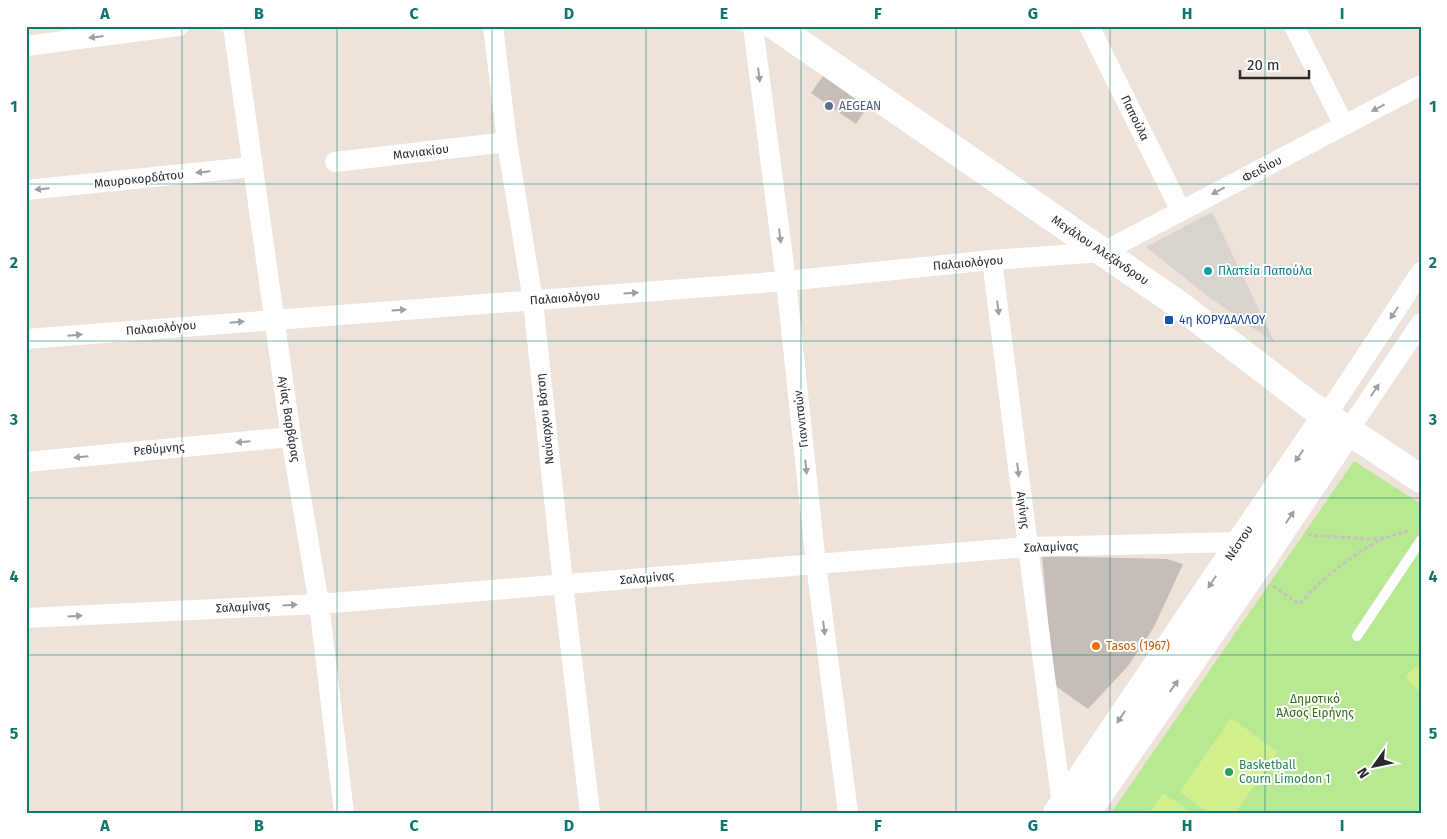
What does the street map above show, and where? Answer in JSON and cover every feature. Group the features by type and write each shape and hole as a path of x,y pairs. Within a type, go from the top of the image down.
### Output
{"street":[{"path":"26,46 179,26"},
{"name":"Αγίας Βαρβάρας","path":"232,26 292,437 319,604 344,813"},
{"name":"Ναύαρχου Βότση","path":"493,26 506,142 533,301 590,813"},
{"name":"Γιαννιτσών","path":"753,26 786,281 816,564 848,813"},
{"name":"Μεγάλου Αλεξάνδρου","path":"775,26 1178,304 1337,423 1421,479"},
{"name":"Παπούλα","path":"1088,26 1181,211"},
{"path":"1294,26 1344,125"},
{"name":"Φειδίου","path":"1103,252 1421,85"},
{"name":"Μανιακίου","path":"335,162 506,142"},
{"name":"Μαυροκορδάτου","path":"26,190 252,168"},
{"name":"Παλαιολόγου","path":"26,339 786,281 992,260 1103,252"},
{"name":"Αιγίνης","path":"992,260 1028,548 1070,811"},
{"name":"Νέστου","path":"1070,811 1258,565 1281,530 1337,423 1421,272"},
{"name":"Νέστου","path":"1070,811 1239,542 1421,323"},
{"name":"Ρεθύμνης","path":"26,462 292,437"},
{"path":"1239,542 1258,565"},
{"name":"Σαλαμίνας","path":"26,618 319,604 1028,548 1239,542"}],"lane":[{"path":"1357,636 1421,540"}],"path":[{"path":"1281,530 1368,540 1384,538 1412,530"},
{"path":"1258,565 1299,604 1316,585 1337,568 1368,546 1384,538"}],"green space":[{"name":"Δημοτικό Άλσος Ειρήνης","path":"1354,461 1421,504 1421,813 1111,813"},
{"path":"1421,662 1421,693 1405,677"},
{"name":"Basketball Courn Limodon 1","path":"1231,718 1278,752 1235,813 1209,813 1180,792"},
{"path":"1163,793 1192,813 1149,813"}],"shaded area":[{"name":"Πλατεία Παπούλα","path":"1212,212 1275,343 1206,295 1146,247"}],"building":[{"path":"823,76 867,107 856,124 811,93"},
{"name":"Tasos (1967)","path":"1042,556 1167,559 1183,564 1154,627 1128,666 1088,709 1054,685"}],"place":[{"name":"AEGEAN","path":"829,106"},
{"name":"Πλατεία Παπούλα","path":"1208,271"},
{"name":"4η ΚΟΡΥΔΑΛΛΟΥ","path":"1169,320"},
{"name":"Tasos (1967)","path":"1096,646"},
{"name":"Basketball Courn Limodon 1","path":"1229,772"}]}
